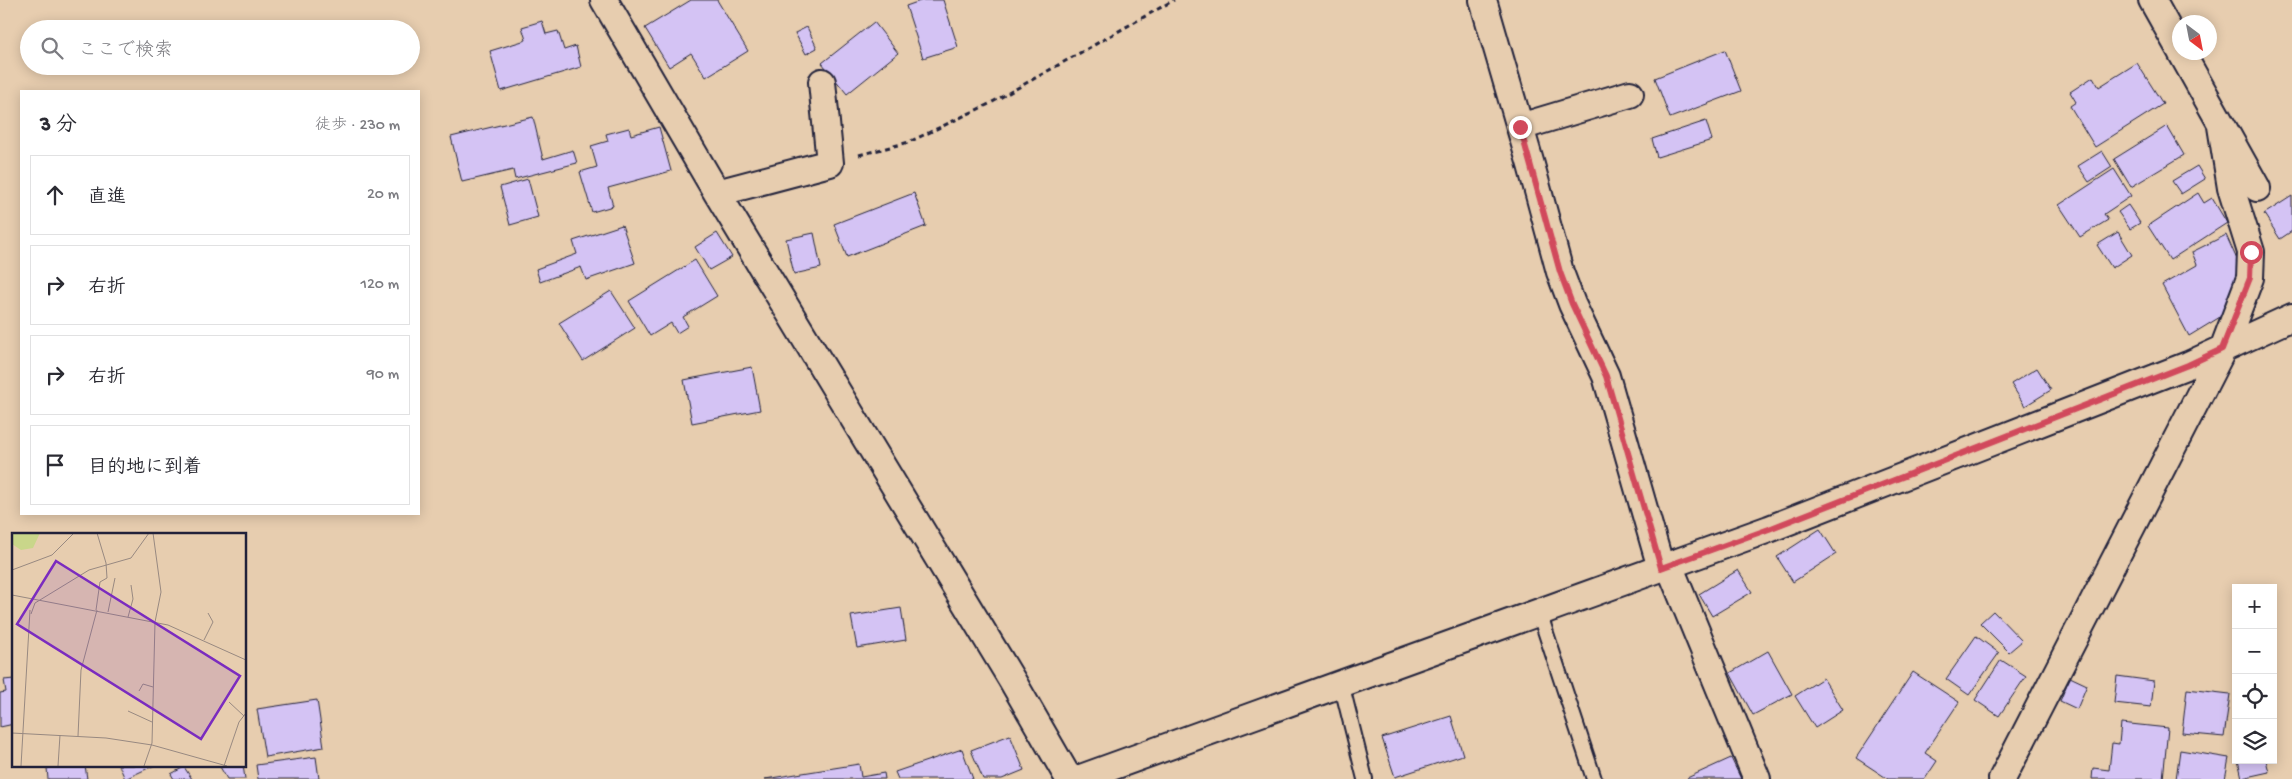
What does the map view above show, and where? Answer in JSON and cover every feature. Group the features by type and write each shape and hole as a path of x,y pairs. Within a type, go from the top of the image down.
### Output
{"street":[{"path":"604,0 717,193 1012,680 1069,779"},
{"path":"1483,0 1560,272 1572,304 1606,376 1665,566 1757,779"},
{"path":"2152,0 2172,36"},
{"path":"2185,60 2257,188"},
{"path":"717,193 830,163 822,82"},
{"path":"1520,127 1630,94"},
{"path":"2002,779 2222,349 2250,278 2251,252 2231,188 2221,126"},
{"path":"1078,779 1778,526 2188,365 2292,317"}],"lane":[{"path":"1539,612 1594,779"},
{"path":"1341,683 1365,779"}],"path":[{"path":"830,163 909,142 980,108 1174,0"}],"building":[{"path":"691,0 717,0 748,51 706,77 691,53 669,67 645,28"},
{"path":"923,0 943,0 958,47 923,58 906,6"},
{"path":"542,21 546,34 558,31 564,50 576,46 581,67 501,91 490,51 526,40 522,27"},
{"path":"874,22 898,53 847,94 822,63"},
{"path":"807,27 817,48 806,54 795,33"},
{"path":"1725,50 1741,91 1670,118 1655,78"},
{"path":"2137,63 2163,104 2095,147 2070,106 2076,102 2070,92 2093,77 2099,87"},
{"path":"533,117 543,159 573,150 577,163 515,179 513,170 462,182 451,137"},
{"path":"1706,121 1712,140 1657,157 1652,139"},
{"path":"2167,126 2184,155 2131,187 2114,159"},
{"path":"659,127 671,171 608,188 613,206 592,212 580,172 597,167 591,146 608,141 606,134 629,128 631,135"},
{"path":"2102,151 2112,167 2089,182 2078,166"},
{"path":"2197,166 2205,179 2181,194 2172,181"},
{"path":"2114,169 2131,196 2104,214 2108,220 2080,237 2059,205"},
{"path":"528,179 538,217 510,225 500,187"},
{"path":"914,193 926,226 847,257 834,224"},
{"path":"2198,193 2204,203 2212,198 2227,223 2170,260 2148,226"},
{"path":"2292,196 2292,231 2280,239 2264,214"},
{"path":"2128,205 2140,223 2130,229 2118,212"},
{"path":"622,225 635,263 586,280 581,267 540,282 536,269 577,254 573,241"},
{"path":"2118,232 2132,255 2112,268 2097,245"},
{"path":"717,233 732,257 709,270 695,247"},
{"path":"814,233 821,268 794,274 786,239"},
{"path":"2226,235 2239,264 2225,314 2189,336 2162,285 2197,265 2192,252"},
{"path":"695,260 717,296 683,317 688,326 677,333 671,323 650,336 629,301"},
{"path":"611,291 635,328 583,361 559,323"},
{"path":"752,367 760,410 692,423 684,380"},
{"path":"2037,368 2051,390 2025,406 2011,384"},
{"path":"1820,529 1836,554 1793,582 1777,557"},
{"path":"1738,570 1752,592 1712,616 1699,594"},
{"path":"901,608 906,640 857,648 851,616"},
{"path":"1993,611 2022,641 2009,652 1980,623"},
{"path":"1976,636 1999,653 1969,695 1946,679"},
{"path":"1768,651 1792,694 1753,715 1730,673"},
{"path":"2001,660 2026,676 1999,716 1975,700"},
{"path":"1913,672 1959,702 1925,753 1937,761 1925,779 1888,779 1856,758"},
{"path":"2117,676 2154,681 2151,707 2114,703"},
{"path":"2070,677 2087,685 2077,709 2060,701"},
{"path":"1823,678 1843,710 1815,728 1795,696"},
{"path":"12,679 12,724 0,727 0,693 6,692 4,680"},
{"path":"2187,689 2230,694 2224,737 2182,733"},
{"path":"317,700 324,747 265,757 257,709"},
{"path":"1451,716 1463,755 1395,777 1382,738"},
{"path":"2121,723 2168,728 2163,779 2092,779 2093,768 2109,770 2112,743 2119,744"},
{"path":"1010,735 1024,770 1002,779 983,779 971,750"},
{"path":"962,749 973,779 898,779 895,772"},
{"path":"2180,750 2229,758 2225,779 2176,779"},
{"path":"316,757 319,779 258,779 256,765"},
{"path":"1731,758 1741,779 1687,778"},
{"path":"859,764 861,777 884,773 885,779 765,779"},
{"path":"2239,764 2267,764 2269,772 2242,778"},
{"path":"85,766 87,779 48,779 47,768"},
{"path":"119,766 153,766 125,779"},
{"path":"220,766 243,766 245,779 227,779"},
{"path":"184,767 192,779 174,779 171,774"}],"route":[{"path":"1520,127 1560,272 1572,304 1606,376 1661,568 1769,529 2188,365 2222,349 2250,278 2251,252"}]}
